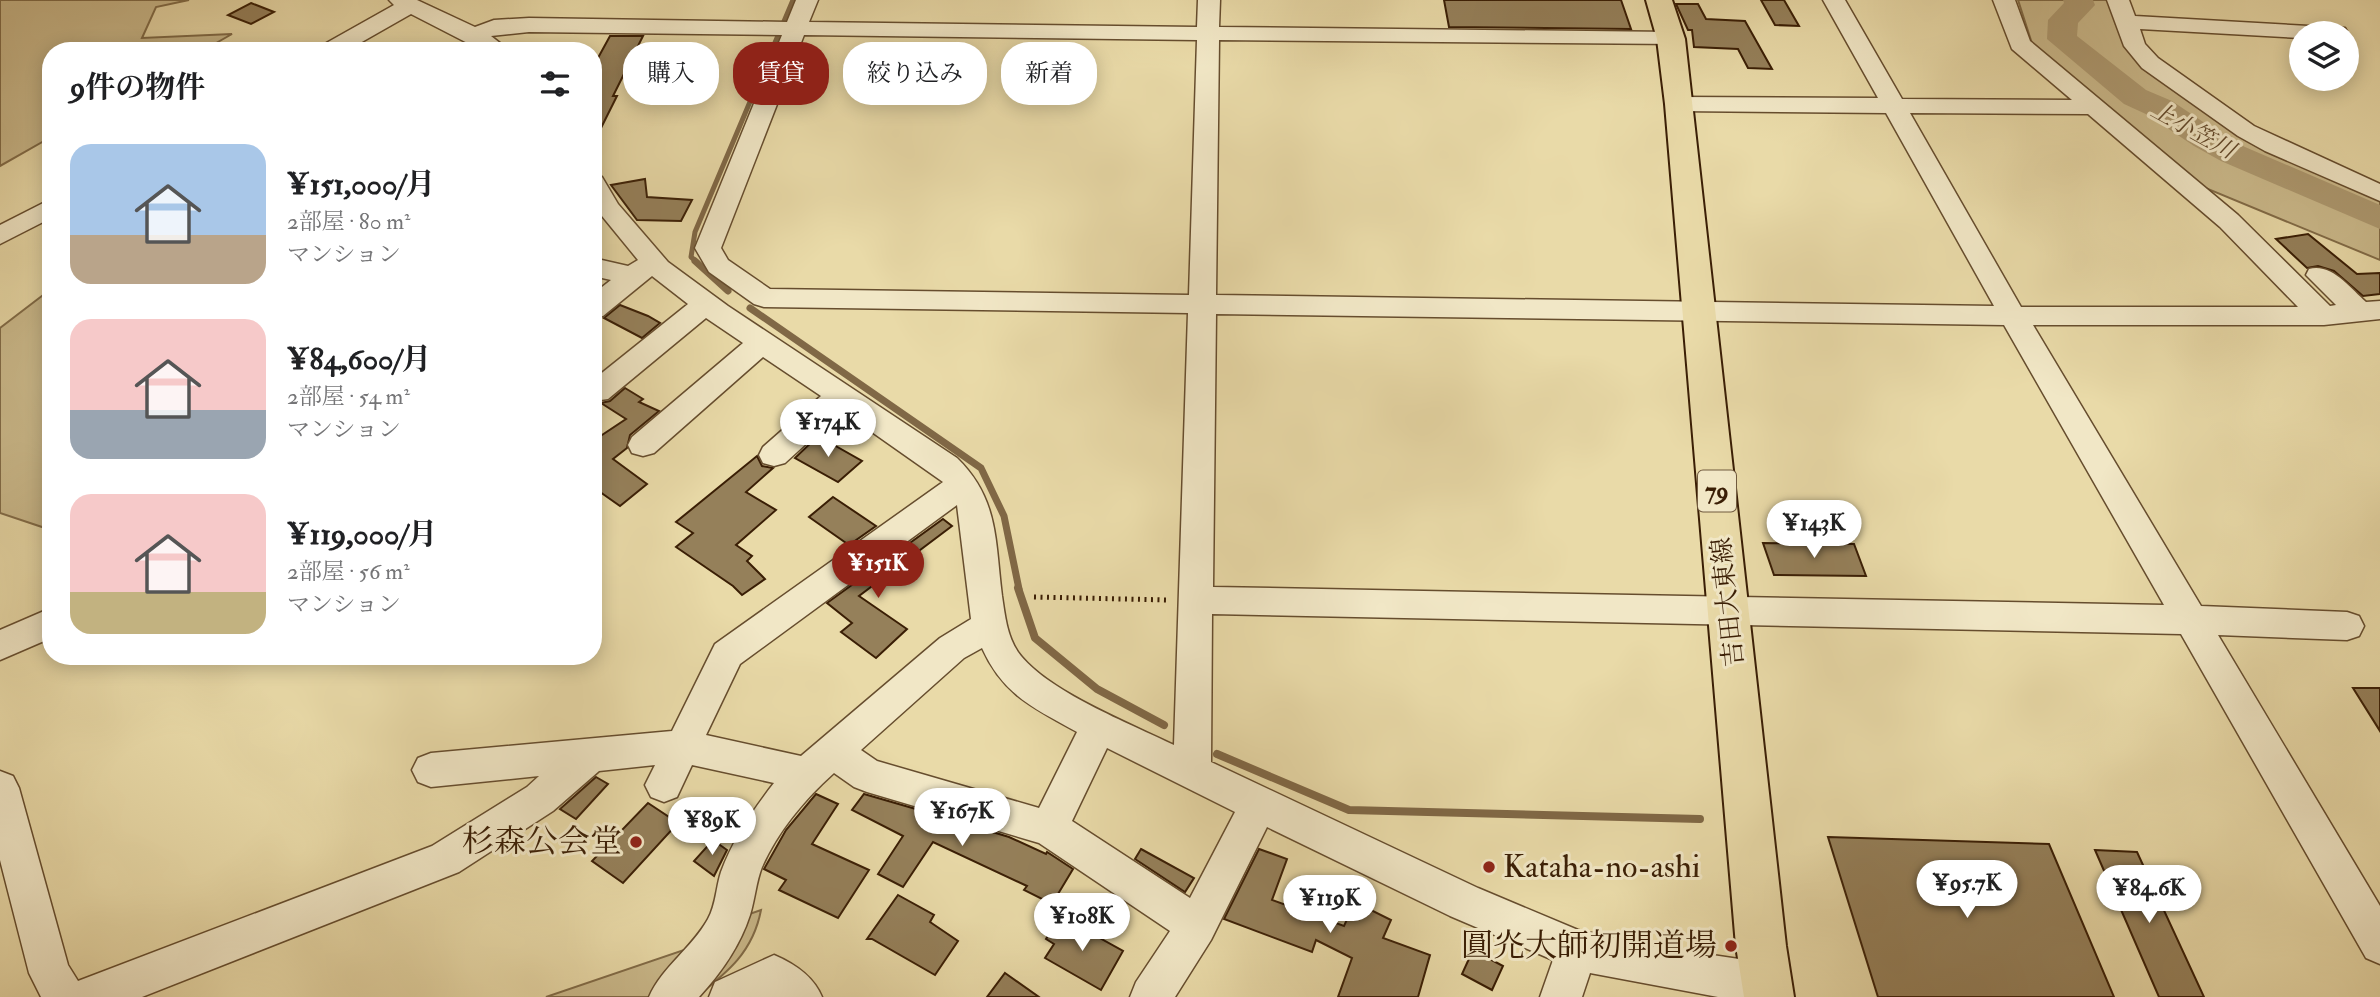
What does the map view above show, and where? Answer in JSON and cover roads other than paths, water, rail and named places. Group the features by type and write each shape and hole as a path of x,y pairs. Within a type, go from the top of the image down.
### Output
{"main road":[{"name":"吉田大東線","path":"1659,0 1671,40 1679,104 1768,990"}],"street":[{"path":"807,0 786,27 708,248 719,266 764,298 2013,316 2320,316"},
{"path":"1192,772 1209,0"},
{"path":"1834,0 2013,316 2380,944"},
{"path":"2004,0 2020,44 2229,221 2320,316 2326,321 2373,314"},
{"path":"343,42 405,3 485,42"},
{"path":"2289,28 2121,11 2135,46 2150,63 2225,117 2274,146 2380,193"},
{"path":"474,35 494,27 510,25 1671,40"},
{"path":"1679,104 2092,107"},
{"path":"602,198 644,270"},
{"path":"0,236 42,212"},
{"path":"602,268 644,270 712,308 946,466 964,484 976,513 989,626 1006,663 1040,694 1192,772 1464,902 1577,950 1768,990"},
{"path":"602,302 644,270"},
{"path":"2319,275 2373,314"},
{"path":"602,389 712,308 754,291"},
{"path":"643,445 762,342"},
{"path":"774,455 840,396"},
{"path":"664,785 727,654 964,484"},
{"path":"1195,600 2190,620 2347,626"},
{"path":"0,646 42,626"},
{"path":"670,997 697,971 728,921 742,866 777,809 819,762 952,648 989,626"},
{"path":"1049,828 1099,726"},
{"path":"431,769 684,746 819,762 998,816 1049,828 1197,926"},
{"path":"89,997 445,859 540,799 590,755"},
{"path":"0,788 50,973 64,997"},
{"path":"1150,997 1197,926 1259,804"},
{"path":"1561,997 1577,950"},
{"path":"730,997 774,976 801,997"}],"waterway":[{"path":"697,262 691,257 695,232 793,0"},
{"name":"上小笠川","path":"2078,0 2080,5 2063,20 2062,39 2135,97 2160,108 2233,154 2380,218"},
{"path":"695,261 728,291"},
{"path":"750,308 981,468 1004,516 1019,589"},
{"path":"1018,588 1035,638 1097,689 1164,725"},
{"path":"1217,754 1349,810 1700,819"}],"place":[{"name":"杉森公会堂","path":"636,842"},
{"name":"Kataha-no-ashi","path":"1489,867"},
{"name":"圓灮大師初開道場","path":"1731,946"}]}
